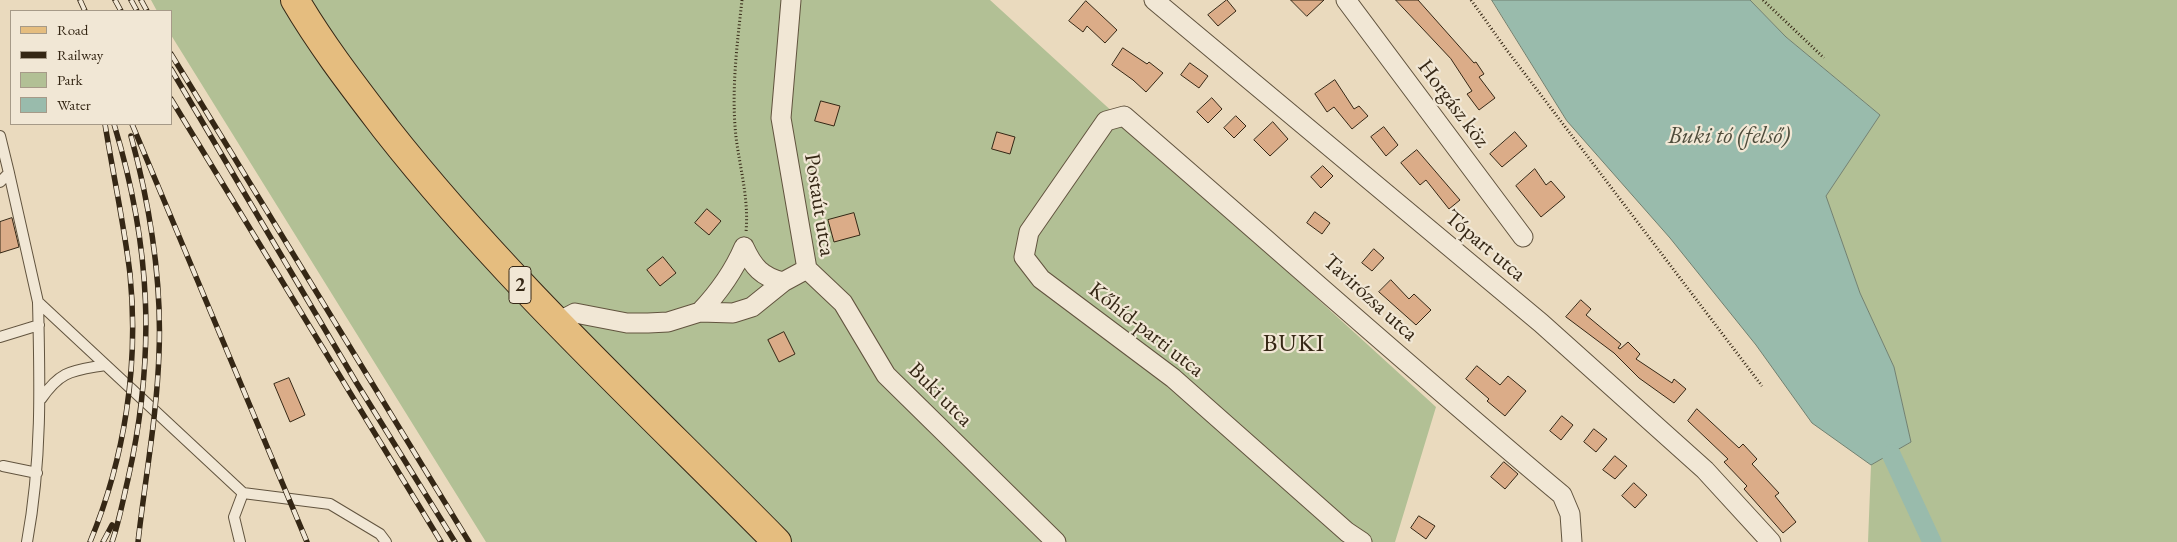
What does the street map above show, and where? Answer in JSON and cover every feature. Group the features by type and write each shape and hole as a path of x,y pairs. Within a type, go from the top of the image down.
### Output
{"main road":[{"name":"2","path":"295,0 332,59 418,170 556,323 778,542"}],"street":[{"name":"Postaút utca","path":"556,323 576,313 627,323 648,324 668,322 700,312 733,313 752,307 783,282 807,269 781,118 792,0"},
{"name":"Tópart utca","path":"1154,0 1541,323 1705,470 1771,542"},
{"name":"Horgász köz","path":"1346,0 1523,237"},
{"name":"Tavirózsa utca","path":"1106,121 1124,116 1283,253 1431,385 1562,495 1570,514 1572,542"},
{"name":"Kőhíd-parti utca","path":"1106,121 1029,232 1024,257 1041,279 1173,378 1238,438 1362,542"},
{"path":"744,247 759,272 771,279 783,282"},
{"path":"700,312 719,292 735,268 744,247"},
{"name":"Buki utca","path":"807,269 843,303 886,375 1056,542"}],"lane":[{"path":"0,136 38,302 41,399 35,500 27,542"},
{"path":"0,182 9,173"},
{"path":"38,302 243,493 330,504 380,534 386,542"},
{"path":"0,337 38,325"},
{"path":"41,399 53,381 71,371 105,365"},
{"path":"3,466 37,473"},
{"path":"240,542 234,518 243,493"}],"path":[{"path":"742,0 735,97 736,137 744,183 747,219 744,247"},
{"path":"1471,0 1512,57 1762,386"},
{"path":"1763,0 1824,58"}],"green space":[{"path":"151,0 990,0 1436,407 1395,542 486,542 172,37 172,10 156,10"},
{"path":"1750,0 2177,0 2177,542 1868,542 1871,465 1911,442 1894,367 1860,293 1826,196 1880,115 1786,37"}],"water":[{"name":"Buki tó (felső)","path":"1492,0 1750,0 1786,37 1880,115 1826,196 1860,293 1894,367 1911,442 1871,465 1812,423 1756,345 1670,238 1567,121"}],"building":[{"path":"1227,0 1236,11 1218,26 1208,15"},
{"path":"1291,0 1324,0 1307,16"},
{"path":"1396,0 1418,0 1474,63 1476,62 1484,74 1479,77 1495,98 1479,110 1467,94 1472,91 1451,59"},
{"path":"1086,1 1117,30 1105,43 1087,26 1083,32 1069,21"},
{"path":"1123,48 1147,64 1149,62 1163,73 1146,92 1112,65"},
{"path":"1190,63 1208,76 1199,88 1181,75"},
{"path":"1335,80 1354,109 1359,106 1368,116 1352,129 1334,107 1327,112 1315,94"},
{"path":"1212,98 1222,109 1208,123 1197,112"},
{"path":"821,101 840,106 834,126 815,121"},
{"path":"1236,116 1246,126 1234,138 1224,128"},
{"path":"1273,122 1288,139 1270,156 1254,140"},
{"path":"1384,127 1398,145 1386,156 1371,137"},
{"path":"997,132 1015,137 1010,154 992,149"},
{"path":"1515,132 1527,146 1502,167 1490,154"},
{"path":"1417,150 1460,200 1449,209 1426,180 1420,185 1401,163"},
{"path":"1323,166 1333,176 1321,188 1311,177"},
{"path":"1535,169 1546,185 1551,181 1565,197 1541,217 1516,186"},
{"path":"707,209 721,221 709,235 695,223"},
{"path":"1315,212 1330,223 1322,234 1307,223"},
{"path":"854,213 860,235 834,242 828,220"},
{"path":"12,218 19,247 0,253 0,222"},
{"path":"1374,249 1384,258 1372,271 1362,263"},
{"path":"663,257 676,273 660,286 647,270"},
{"path":"1391,280 1409,299 1414,294 1431,310 1416,325 1379,292"},
{"path":"1581,300 1591,309 1586,315 1621,344 1618,348 1620,349 1628,342 1640,354 1636,359 1672,383 1674,379 1686,389 1674,403 1639,378 1614,353 1566,317"},
{"path":"784,332 795,354 779,362 768,340"},
{"path":"1477,366 1500,385 1508,376 1526,391 1505,416 1487,401 1489,399 1466,379"},
{"path":"289,378 305,415 290,422 274,384"},
{"path":"1697,409 1739,448 1743,444 1757,459 1752,464 1779,493 1775,496 1796,522 1783,533 1744,489 1747,486 1724,462 1728,459 1688,421"},
{"path":"1562,416 1573,425 1561,440 1550,431"},
{"path":"1594,429 1607,439 1596,452 1584,442"},
{"path":"1615,456 1627,466 1615,479 1603,470"},
{"path":"1504,462 1518,474 1505,489 1491,477"},
{"path":"1634,483 1647,495 1635,508 1622,496"},
{"path":"1419,516 1435,526 1426,539 1411,528"}],"waterway":[{"path":"1891,454 1932,542"}],"railway":[{"path":"80,0 85,10"},
{"path":"115,0 120,10"},
{"path":"131,0 136,10"},
{"path":"141,0 146,10"},
{"path":"172,56 469,542"},
{"path":"172,71 356,382 455,542"},
{"path":"172,101 441,542"},
{"path":"90,542 112,477 120,444 131,377 132,308 130,274 105,125"},
{"path":"112,542 123,503 137,433 146,344 142,257 136,213 114,125"},
{"path":"132,125 307,542"},
{"path":"131,136 149,216 159,298 158,377 138,542"},
{"path":"103,542 112,525"}],"district":[{"name":"BUKI","path":"1294,344"}]}
